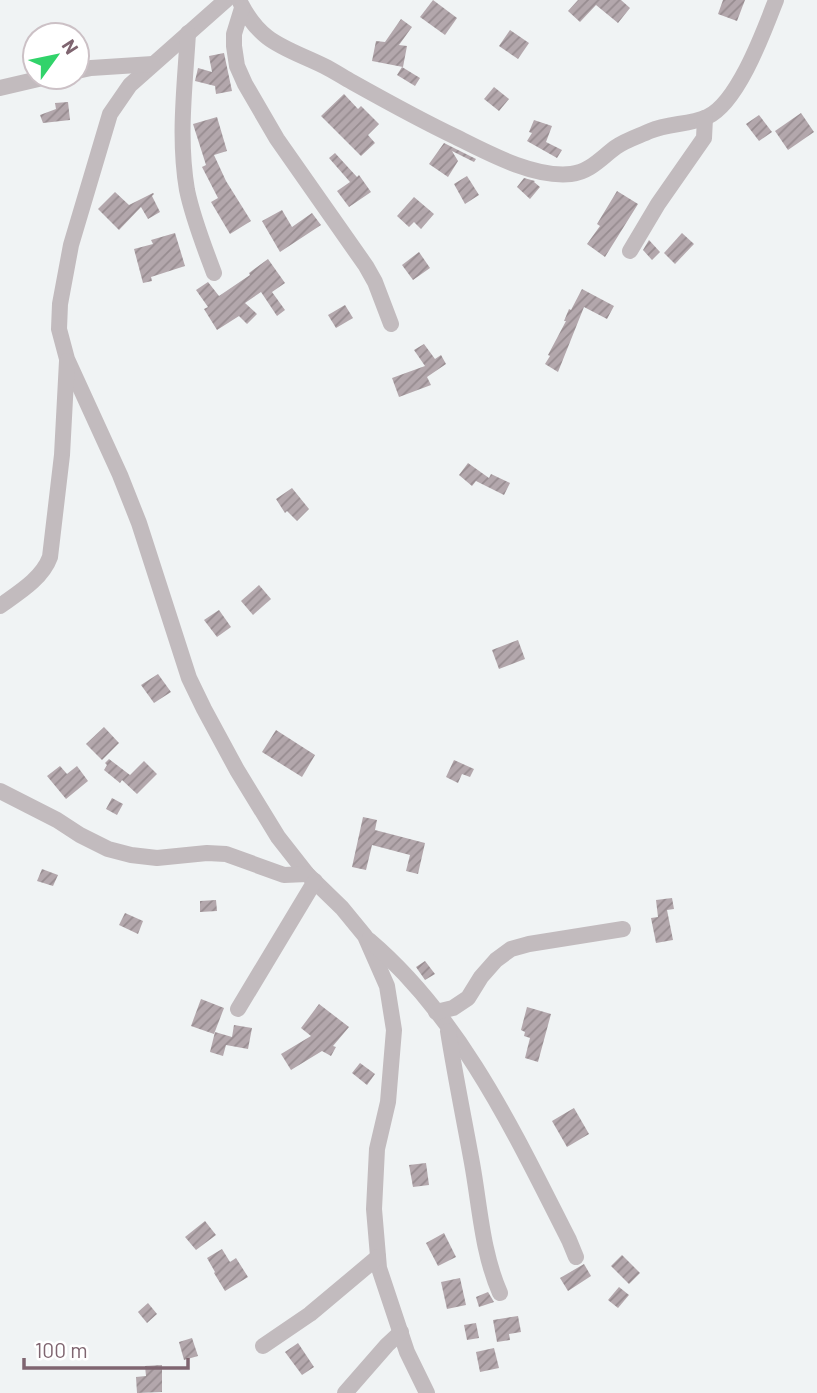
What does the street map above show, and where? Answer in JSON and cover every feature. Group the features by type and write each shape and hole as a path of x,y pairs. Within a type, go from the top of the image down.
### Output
{"street":[{"path":"226,0 130,85 110,114 71,245 60,303 60,329 67,359 139,523 189,678 237,770 278,837 311,878 342,908 365,936 394,961 463,1048 498,1101 576,1257"},
{"path":"240,4 253,24 276,44 324,66 421,120 506,161 530,169 572,174 589,169 617,146 644,133 705,118 716,111 741,79 757,51 776,0"},
{"path":"240,4 234,46 237,66 245,84 277,139 366,266 391,324"},
{"path":"188,33 183,138 185,171 193,217 214,273"},
{"path":"91,68 153,64"},
{"path":"0,88 21,83"},
{"path":"630,251 658,204 704,138 705,118"},
{"path":"0,606 39,575 46,568 50,557 62,454 67,359"},
{"path":"0,791 108,849 157,859 207,853 226,854 284,875 311,878"},
{"path":"238,1009 311,878"},
{"path":"436,1012 453,1008 468,998 481,977 496,960 511,949 623,929"},
{"path":"365,936 387,986 394,1031 388,1102 377,1149 374,1209 379,1268 407,1352 427,1393"},
{"path":"448,1028 484,1240 492,1275 500,1293"},
{"path":"263,1346 310,1314 379,1257"},
{"path":"345,1393 401,1332"}],"building":[{"path":"433,0 457,18 445,35 420,17"},
{"path":"578,0 621,0 630,8 618,23 596,5 580,22 568,11"},
{"path":"723,0 745,0 737,21 718,14"},
{"path":"401,19 412,27 399,45 407,46 403,67 372,61 376,41 385,42"},
{"path":"510,30 529,43 518,59 499,46"},
{"path":"224,53 232,91 216,94 215,86 195,81 198,68 212,72 209,56"},
{"path":"402,67 420,78 415,86 397,75"},
{"path":"494,87 509,99 499,111 484,99"},
{"path":"344,94 358,109 361,106 379,124 368,135 375,143 361,156 321,116"},
{"path":"68,102 70,120 43,123 40,115 56,109 55,103"},
{"path":"801,113 814,132 788,150 775,131"},
{"path":"759,115 772,132 759,141 746,124"},
{"path":"217,117 227,151 214,155 226,181 251,221 230,234 211,202 218,198 202,167 206,165 193,124"},
{"path":"534,120 552,126 546,142 562,150 557,158 527,141 532,133 529,132"},
{"path":"444,143 476,159 474,162 452,151 458,161 448,177 429,164"},
{"path":"335,153 357,177 359,175 371,192 349,207 337,191 350,182 329,158"},
{"path":"467,176 479,195 465,204 454,184"},
{"path":"524,178 535,181 540,187 530,199 517,187"},
{"path":"617,191 638,204 605,257 587,244 600,226 597,224"},
{"path":"115,192 129,205 153,193 160,212 148,219 141,207 119,230 98,209"},
{"path":"414,197 434,214 421,229 414,222 409,227 397,216"},
{"path":"282,210 292,227 312,213 321,225 280,252 262,221"},
{"path":"175,233 185,266 151,277 152,281 143,283 134,249 153,244 151,240"},
{"path":"682,233 694,244 675,264 664,253"},
{"path":"649,240 660,252 652,260 643,250"},
{"path":"419,252 430,268 413,280 402,265"},
{"path":"268,259 285,283 272,292 285,310 277,316 261,292 245,303 257,314 247,324 239,316 217,330 204,309 208,307 196,290 208,282 219,296"},
{"path":"582,289 614,306 607,319 584,307 558,372 545,364 569,309 571,310"},
{"path":"345,305 353,318 336,328 328,315"},
{"path":"424,344 435,359 441,355 446,364 427,377 431,385 399,397 392,378 425,366 414,350"},
{"path":"468,463 489,478 491,474 510,483 504,495 476,481 472,486 459,475"},
{"path":"292,488 309,509 297,521 287,511 285,513 276,499"},
{"path":"259,585 271,599 253,615 241,601"},
{"path":"219,610 231,627 217,637 204,620"},
{"path":"518,640 525,659 499,669 492,650"},
{"path":"158,674 171,692 154,703 141,685"},
{"path":"104,727 119,743 102,760 86,744"},
{"path":"276,730 315,755 302,777 262,752"},
{"path":"109,759 130,775 144,761 157,774 137,794 122,780 120,783 104,770"},
{"path":"454,760 474,769 470,777 462,774 458,783 446,777"},
{"path":"60,766 67,774 77,766 88,781 66,799 47,776"},
{"path":"112,798 123,804 117,815 106,809"},
{"path":"363,817 377,820 375,830 425,843 418,874 406,871 410,855 372,845 366,870 352,867"},
{"path":"42,869 58,875 53,886 37,881"},
{"path":"672,898 674,909 667,910 673,940 656,943 651,918 658,917 656,900"},
{"path":"216,900 217,911 200,912 200,901"},
{"path":"125,913 143,921 138,934 119,925"},
{"path":"425,961 435,974 425,980 416,967"},
{"path":"201,999 224,1008 214,1034 191,1026"},
{"path":"319,1004 349,1027 333,1046 336,1047 331,1056 322,1051 291,1070 281,1054 311,1036 301,1028"},
{"path":"527,1007 551,1014 538,1062 525,1058 530,1038 524,1036 525,1032 521,1030"},
{"path":"234,1025 252,1028 248,1049 226,1045 223,1056 210,1052 215,1032 232,1037"},
{"path":"360,1063 375,1074 367,1085 352,1073"},
{"path":"574,1108 589,1134 567,1147 552,1121"},
{"path":"426,1163 429,1185 413,1187 409,1165"},
{"path":"205,1221 216,1235 196,1250 185,1237"},
{"path":"444,1233 456,1257 438,1266 426,1243"},
{"path":"222,1249 230,1262 236,1258 248,1277 225,1291 207,1258"},
{"path":"622,1255 640,1273 629,1284 611,1266"},
{"path":"584,1264 591,1276 568,1291 560,1278"},
{"path":"460,1278 466,1305 447,1309 441,1282"},
{"path":"619,1287 629,1295 618,1308 608,1300"},
{"path":"488,1292 494,1302 479,1307 476,1297"},
{"path":"148,1303 157,1314 147,1323 138,1312"},
{"path":"518,1316 521,1332 509,1334 510,1340 497,1342 493,1320"},
{"path":"476,1323 479,1338 467,1340 464,1325"},
{"path":"192,1338 198,1356 184,1360 179,1342"},
{"path":"298,1343 314,1367 302,1375 285,1352"},
{"path":"494,1348 499,1368 480,1372 476,1352"},
{"path":"162,1365 162,1392 137,1393 136,1377 146,1376 145,1366"}]}
